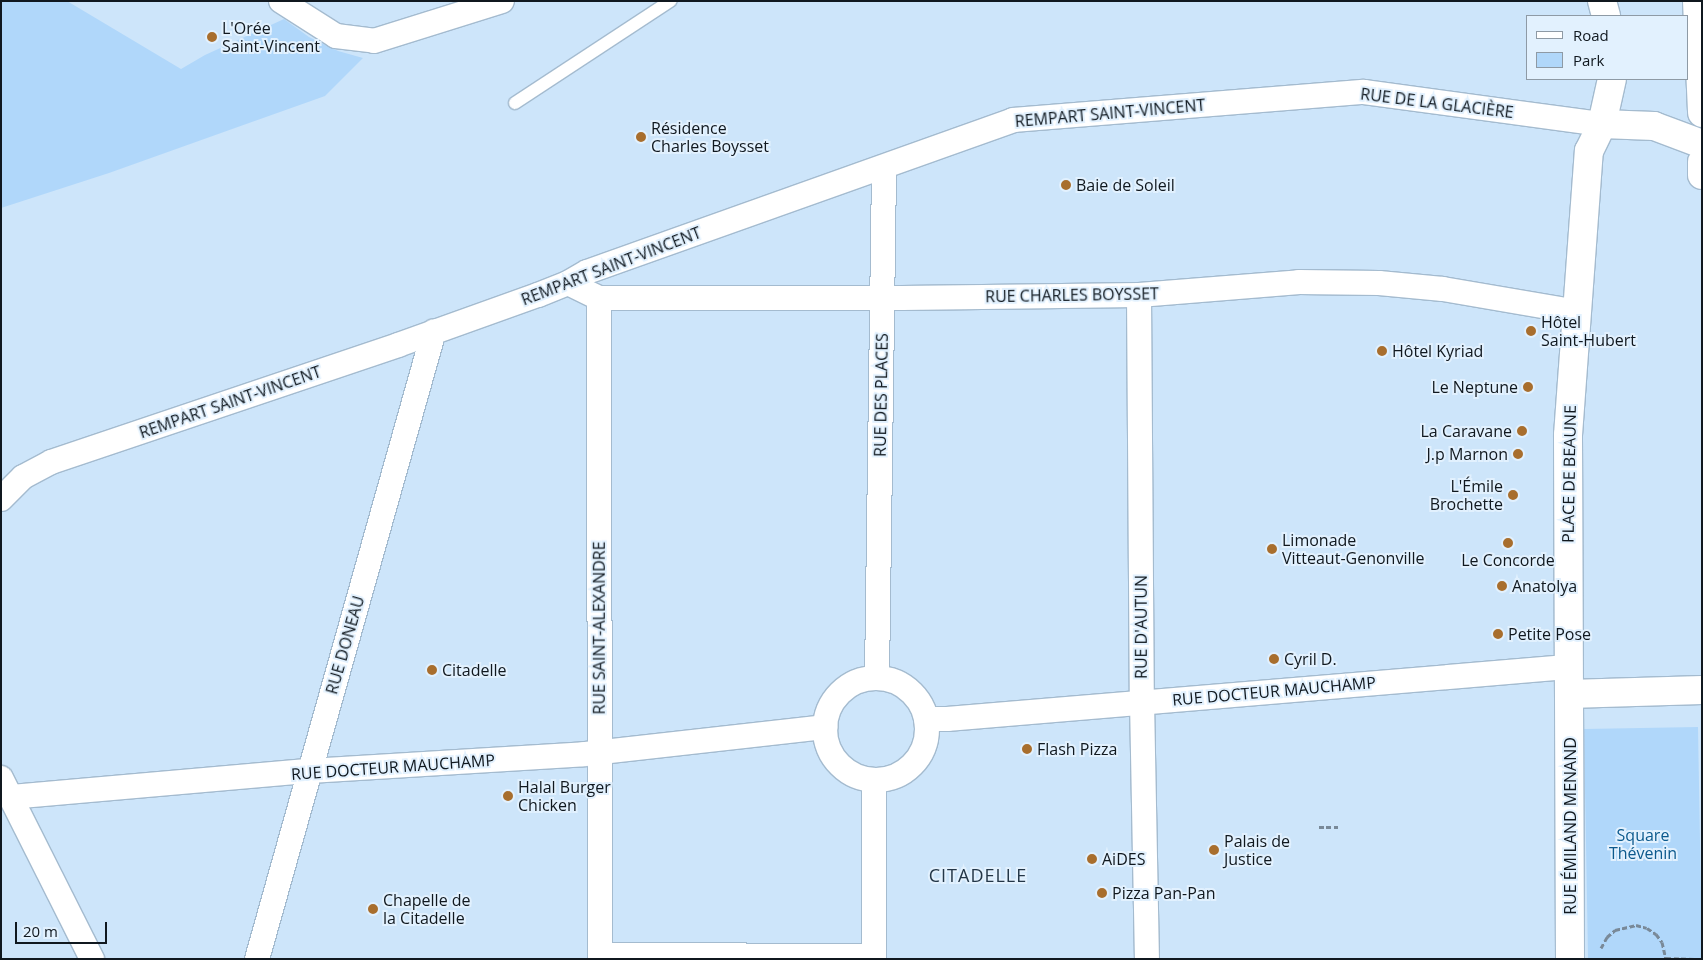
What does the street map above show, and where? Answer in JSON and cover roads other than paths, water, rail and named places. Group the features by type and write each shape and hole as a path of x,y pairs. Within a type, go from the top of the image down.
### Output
{"main road":[{"path":"1602,1 1606,15"},
{"path":"1697,1 1702,113"},
{"name":"PLACE DE BEAUNE","path":"1569,694 1567,667 1568,435 1590,150 1602,124 1612,80"},
{"path":"1602,124 1654,126 1702,144"},
{"path":"1702,162 1702,175"},
{"path":"1569,694 1702,690"},
{"name":"RUE ÉMILAND MENAND","path":"1569,694 1570,959"}],"street":[{"path":"281,1 336,36 374,41 502,1"},
{"name":"RUE DE LA GLACIÈRE","path":"1240,102 1364,92 1602,124"},
{"name":"REMPART SAINT-VINCENT","path":"1,499 23,477 51,462 398,346 434,331 568,283 587,272 1013,120 1240,102"},
{"name":"RUE DES PLACES","path":"877,677 884,167"},
{"name":"RUE CHARLES BOYSSET","path":"568,283 598,298 882,298 1139,295 1299,282 1379,283 1443,289 1578,312"},
{"name":"RUE D'AUTUN","path":"1139,295 1142,701 1147,959"},
{"name":"RUE SAINT-ALEXANDRE","path":"598,298 600,957"},
{"name":"RUE DONEAU","path":"257,959 434,331"},
{"name":"RUE DOCTEUR MAUCHAMP","path":"926,719 947,719 1142,701 1567,667"},
{"path":"877,677 894,680 909,689 920,702 926,719 927,734 923,749 915,762 903,772 890,778 874,780 859,776 839,763 827,742 825,727 828,711 841,692 862,680 877,677"},
{"name":"RUE DOCTEUR MAUCHAMP","path":"6,788 310,772 599,753 825,727"},
{"path":"600,957 874,957 874,780"},
{"path":"6,788 92,959"}],"lane":[{"path":"515,103 670,1"}],"place":[{"name":"L'Orée Saint-Vincent","path":"212,37"},
{"name":"Résidence Charles Boysset","path":"641,137"},
{"name":"Baie de Soleil","path":"1066,185"},
{"name":"Hôtel Saint-Hubert","path":"1531,331"},
{"name":"Hôtel Kyriad","path":"1382,351"},
{"name":"Le Neptune","path":"1528,387"},
{"name":"La Caravane","path":"1522,431"},
{"name":"J.p Marnon","path":"1518,454"},
{"name":"L'Émile Brochette","path":"1513,495"},
{"name":"Le Concorde","path":"1508,543"},
{"name":"Limonade Vitteaut-Genonville","path":"1272,549"},
{"name":"Anatolya","path":"1502,586"},
{"name":"Petite Pose","path":"1498,634"},
{"name":"Cyril D.","path":"1274,659"},
{"name":"Citadelle","path":"432,670"},
{"name":"Flash Pizza","path":"1027,749"},
{"name":"Halal Burger Chicken","path":"508,796"},
{"name":"Palais de Justice","path":"1214,850"},
{"name":"AiDES","path":"1092,859"},
{"name":"Pizza Pan-Pan","path":"1102,893"},
{"name":"Chapelle de la Citadelle","path":"373,909"}],"district":[{"name":"CITADELLE","path":"978,875"}],"park label":[{"name":"Square Thévenin","path":"1643,844"}]}
